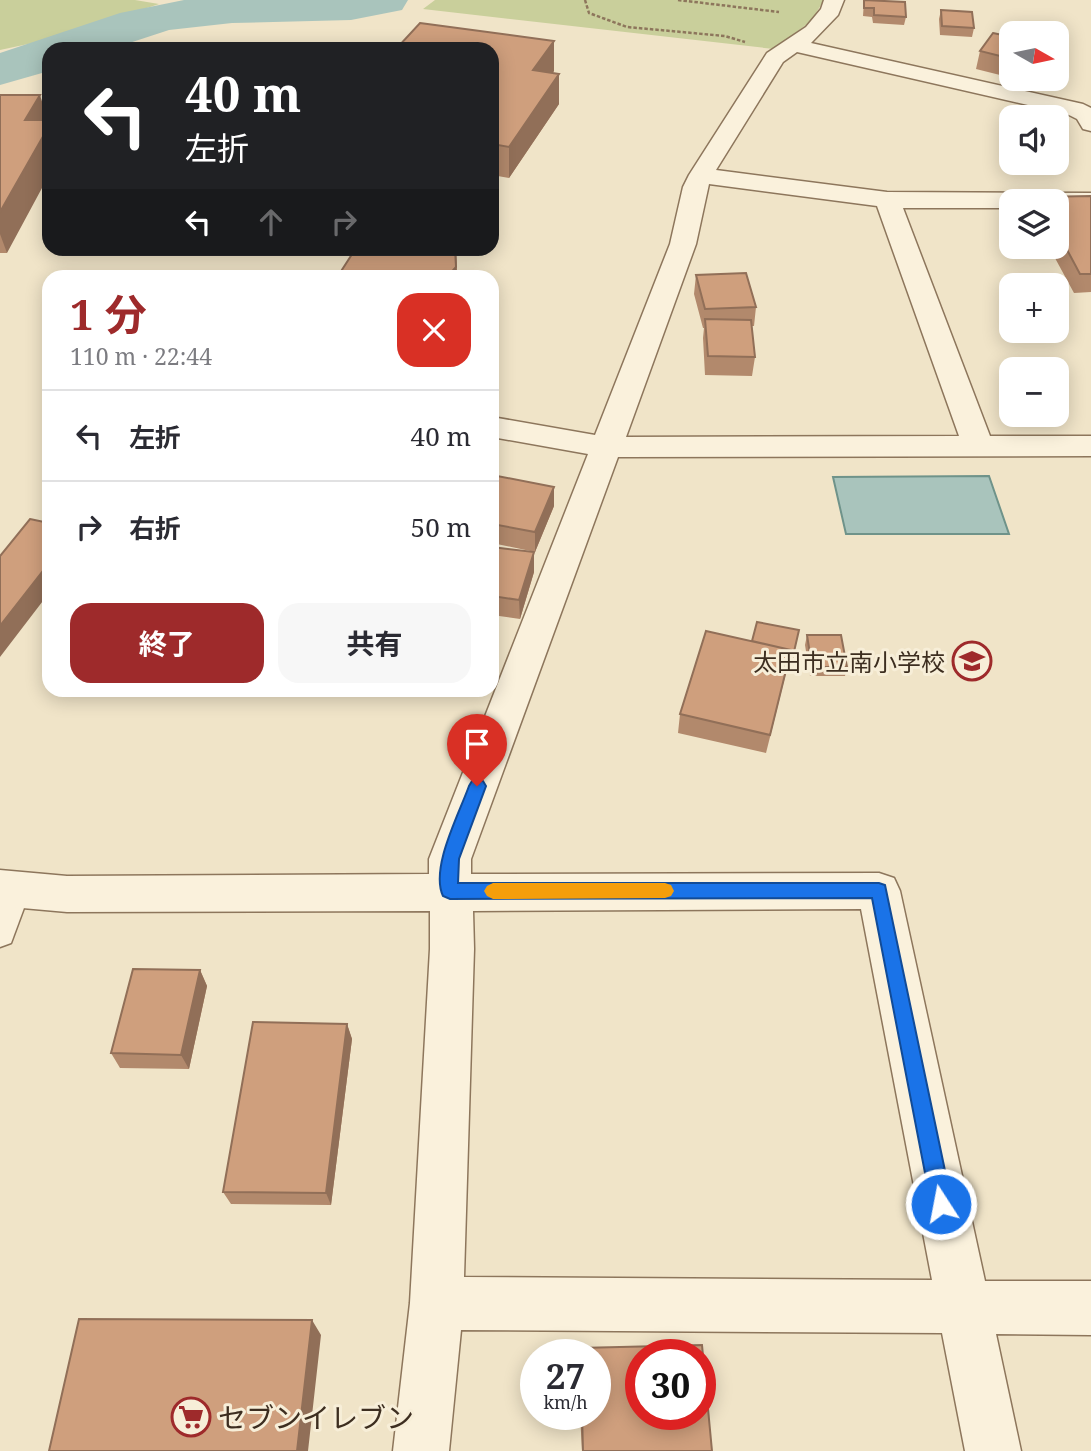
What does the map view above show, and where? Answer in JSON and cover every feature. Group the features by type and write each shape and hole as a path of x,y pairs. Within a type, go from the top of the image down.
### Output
{"street":[{"path":"421,1451 436,1303 452,949 450,859 546,563 605,447 683,244 695,187 713,153 775,58 813,31 831,11 834,0"},
{"path":"788,48 1075,108 1087,116 1091,124"},
{"path":"701,175 887,200 1091,201"},
{"path":"887,200 978,446"},
{"path":"499,428 605,447 1091,446"},
{"path":"8,889 67,894 879,891 993,1451"},
{"path":"436,1303 1091,1308"}],"lane":[{"path":"0,934 8,889"}],"path":[{"path":"678,0 787,13"},
{"path":"587,1 589,13 627,27 725,37 788,48"}],"green space":[{"path":"0,0 135,0 159,4 56,38 0,50"},
{"path":"435,0 824,0 811,21 774,49 423,9"}],"water":[{"path":"989,476 1009,534 846,534 833,477"}],"building":[{"path":"864,0 905,2 906,17 874,15 874,8 864,8"},
{"path":"941,10 972,12 974,28 942,26"},
{"path":"420,23 554,41 533,70 559,74 509,147 499,145 499,42 402,42"},
{"path":"993,33 999,34 999,56 980,51"},
{"path":"0,95 40,95 25,120 42,120 42,138 0,212"},
{"path":"1069,196 1091,196 1091,274 1080,274 1069,253"},
{"path":"351,256 455,256 456,267 453,270 342,270"},
{"path":"746,273 756,307 705,309 696,275"},
{"path":"705,319 751,320 755,357 708,356"},
{"path":"499,476 554,487 535,532 499,525"},
{"path":"30,519 42,522 42,572 0,626 0,556"},
{"path":"499,548 534,552 519,600 499,597"},
{"path":"757,622 799,630 793,656 790,655 791,650 752,641"},
{"path":"706,631 791,650 770,735 680,714"},
{"path":"807,635 841,635 847,667 812,667"},
{"path":"133,969 200,970 181,1055 111,1053"},
{"path":"253,1022 347,1024 326,1193 223,1192"},
{"path":"79,1319 312,1320 297,1451 49,1451"},
{"path":"611,1347 625,1347 625,1430 710,1430 712,1451 583,1451 582,1430 611,1430"}],"waterway":[{"path":"84,42 137,23 169,16 232,9 351,6 385,0"},
{"path":"0,70 42,56"}],"slow traffic":[{"path":"493,891 665,891"}],"place":[{"name":"太田市立南小学校","path":"972,661"},
{"name":"セブンイレブン","path":"191,1417"}],"route":[{"path":"477,786 450,859 450,891 879,891 941,1204"}]}
